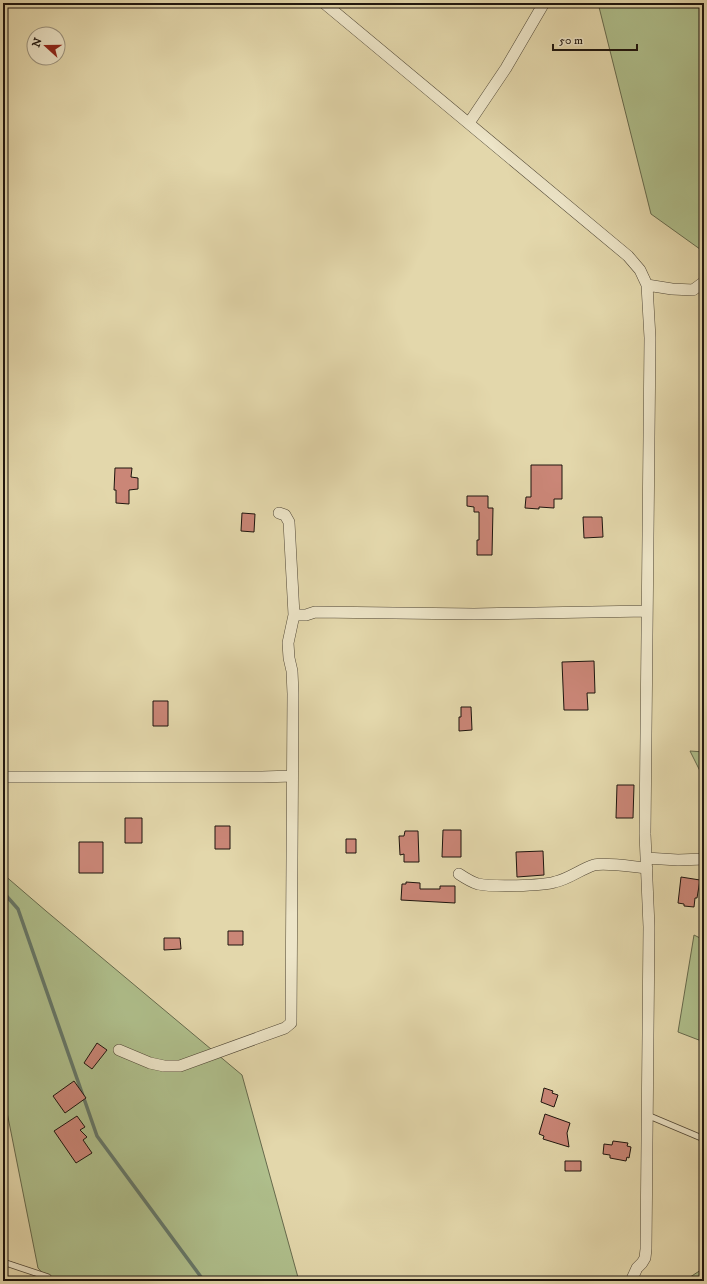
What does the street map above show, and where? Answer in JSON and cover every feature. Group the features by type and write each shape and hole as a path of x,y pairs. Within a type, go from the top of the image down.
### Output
{"street":[{"path":"324,3 628,256 640,270 647,285 650,338 645,834 649,927 645,1258 637,1268 631,1281"},
{"path":"468,123 506,68 544,3"},
{"path":"647,285 672,290 693,290 704,282"},
{"path":"119,1050 150,1064 180,1066 285,1028 291,1023 293,680 288,643 294,615 289,522 285,515 279,513"},
{"path":"294,615 306,615 315,612 474,614 647,611"},
{"path":"3,777 292,776"},
{"path":"459,874 478,884 495,886 543,884 555,882 594,865 704,859"}],"lane":[{"path":"647,1115 704,1139"},
{"path":"3,1262 48,1277 51,1281"}],"green space":[{"path":"598,3 704,3 704,252 651,214"},
{"path":"690,751 704,752 704,779"},
{"path":"3,874 242,1075 299,1281 50,1281 38,1268 3,1092"},
{"path":"694,935 704,940 704,1042 678,1032"},
{"path":"704,1268 704,1281 684,1281"}],"building":[{"path":"531,465 562,465 562,499 554,499 554,508 525,508 526,497 531,497"},
{"path":"115,468 132,468 131,477 138,478 138,489 129,490 129,504 116,503 116,490 114,490"},
{"path":"467,496 488,496 488,508 493,508 492,555 477,555 477,540 479,540 479,512 474,512 474,507 467,506"},
{"path":"242,513 255,514 254,532 241,531"},
{"path":"583,517 602,517 603,537 584,538"},
{"path":"594,661 595,693 587,693 588,710 564,710 562,662"},
{"path":"153,701 168,701 168,726 153,726"},
{"path":"461,707 471,707 472,730 459,731"},
{"path":"617,785 634,785 633,818 616,818"},
{"path":"125,818 142,818 142,843 125,843"},
{"path":"215,826 230,826 230,849 215,849"},
{"path":"443,830 461,830 461,857 442,857"},
{"path":"405,831 418,831 419,862 404,862 404,854 400,855 399,836 404,836"},
{"path":"346,839 356,839 356,853 346,853"},
{"path":"79,842 103,842 103,873 79,873"},
{"path":"543,851 544,875 517,877 516,852"},
{"path":"681,877 700,880 694,907 684,906 684,904 678,903"},
{"path":"406,882 420,883 420,889 440,889 440,886 455,886 455,903 401,900 402,884 406,884"},
{"path":"228,931 243,931 243,945 228,945"},
{"path":"164,938 180,938 181,949 164,950"},
{"path":"97,1043 107,1050 92,1069 84,1063"},
{"path":"74,1081 86,1098 65,1113 53,1096"},
{"path":"544,1088 553,1091 552,1093 558,1095 554,1107 541,1102"},
{"path":"545,1114 570,1123 567,1133 569,1147 543,1139 544,1136 539,1134"},
{"path":"77,1116 85,1127 80,1130 87,1137 83,1140 92,1153 76,1163 54,1131"},
{"path":"613,1141 628,1143 627,1146 631,1147 629,1158 627,1157 626,1161 610,1158 610,1155 603,1154 604,1144 612,1145"},
{"path":"565,1161 581,1161 581,1171 565,1171"}],"waterway":[{"path":"3,892 18,909 97,1136 204,1281"}]}
